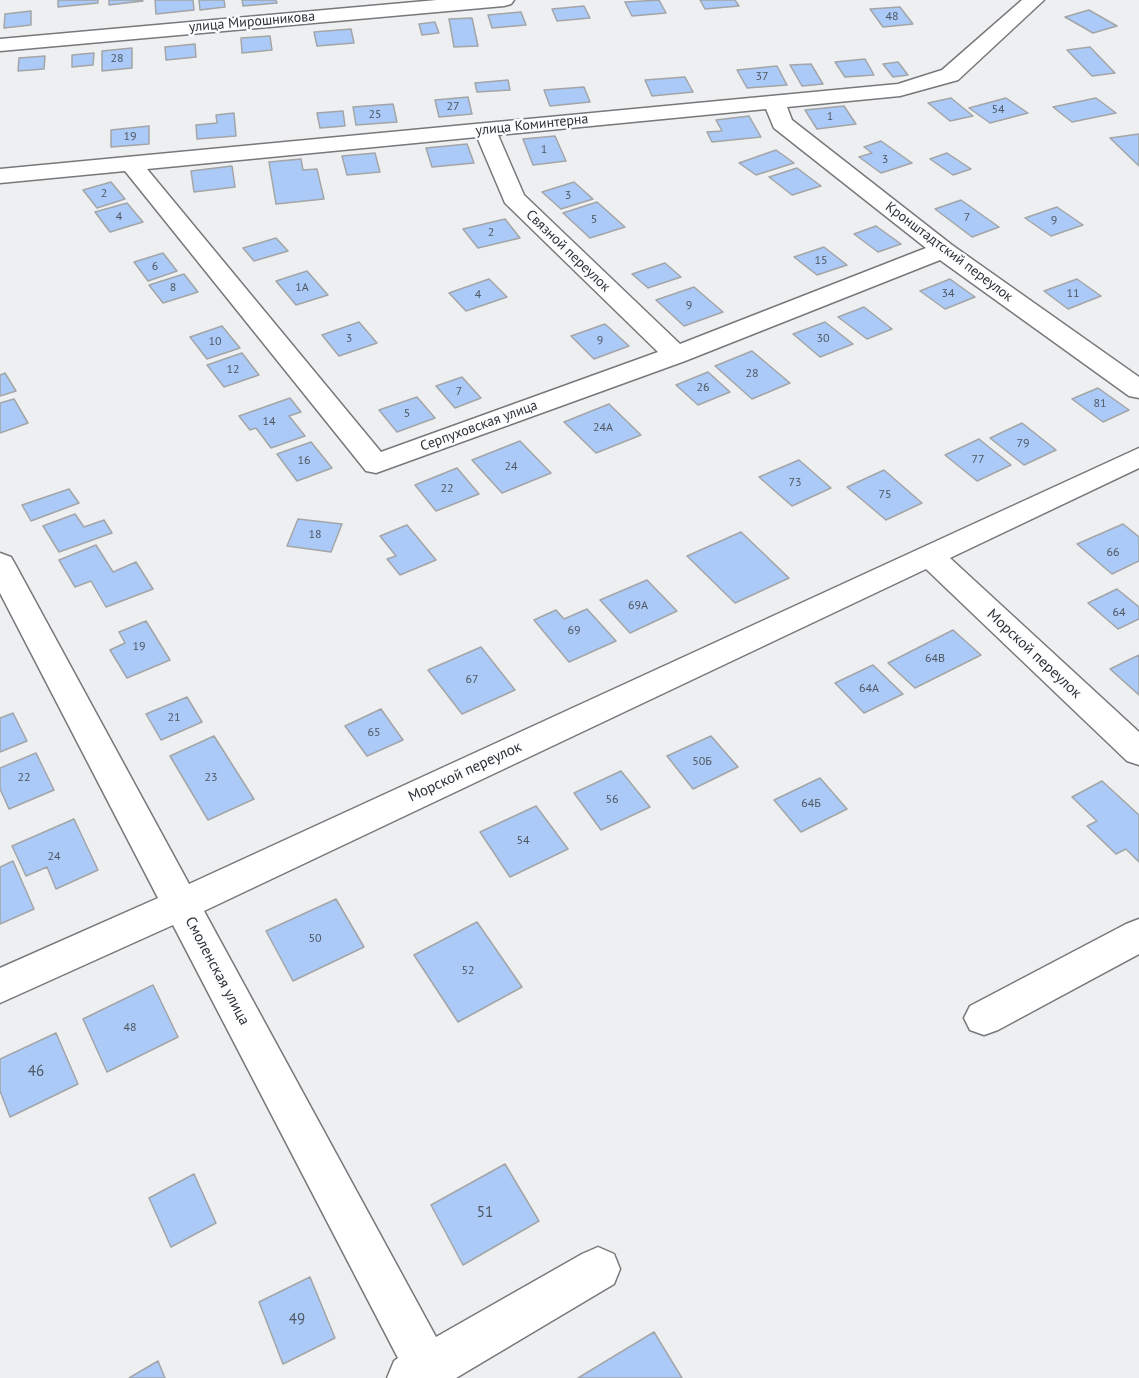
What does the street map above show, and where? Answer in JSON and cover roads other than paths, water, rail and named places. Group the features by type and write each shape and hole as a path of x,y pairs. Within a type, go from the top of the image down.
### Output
{"street":[{"name":"улица Мирошникова","path":"0,45 504,0"},
{"name":"улица Коминтерна","path":"0,176 900,90 950,75 1034,0"},
{"name":"Кронштадтский переулок","path":"774,101 782,123 943,250 1139,390"},
{"name":"Связной переулок","path":"485,130 513,198 676,355"},
{"name":"Серпуховская улица","path":"131,164 376,464 676,355 943,250"},
{"name":"Морской переулок","path":"0,986 182,904 1139,458"},
{"name":"Морской переулок","path":"929,555 1139,752"},
{"name":"Смоленская улица","path":"0,564 182,904 423,1374"},
{"path":"984,1017 1139,935"},
{"path":"423,1374 598,1269"}]}
